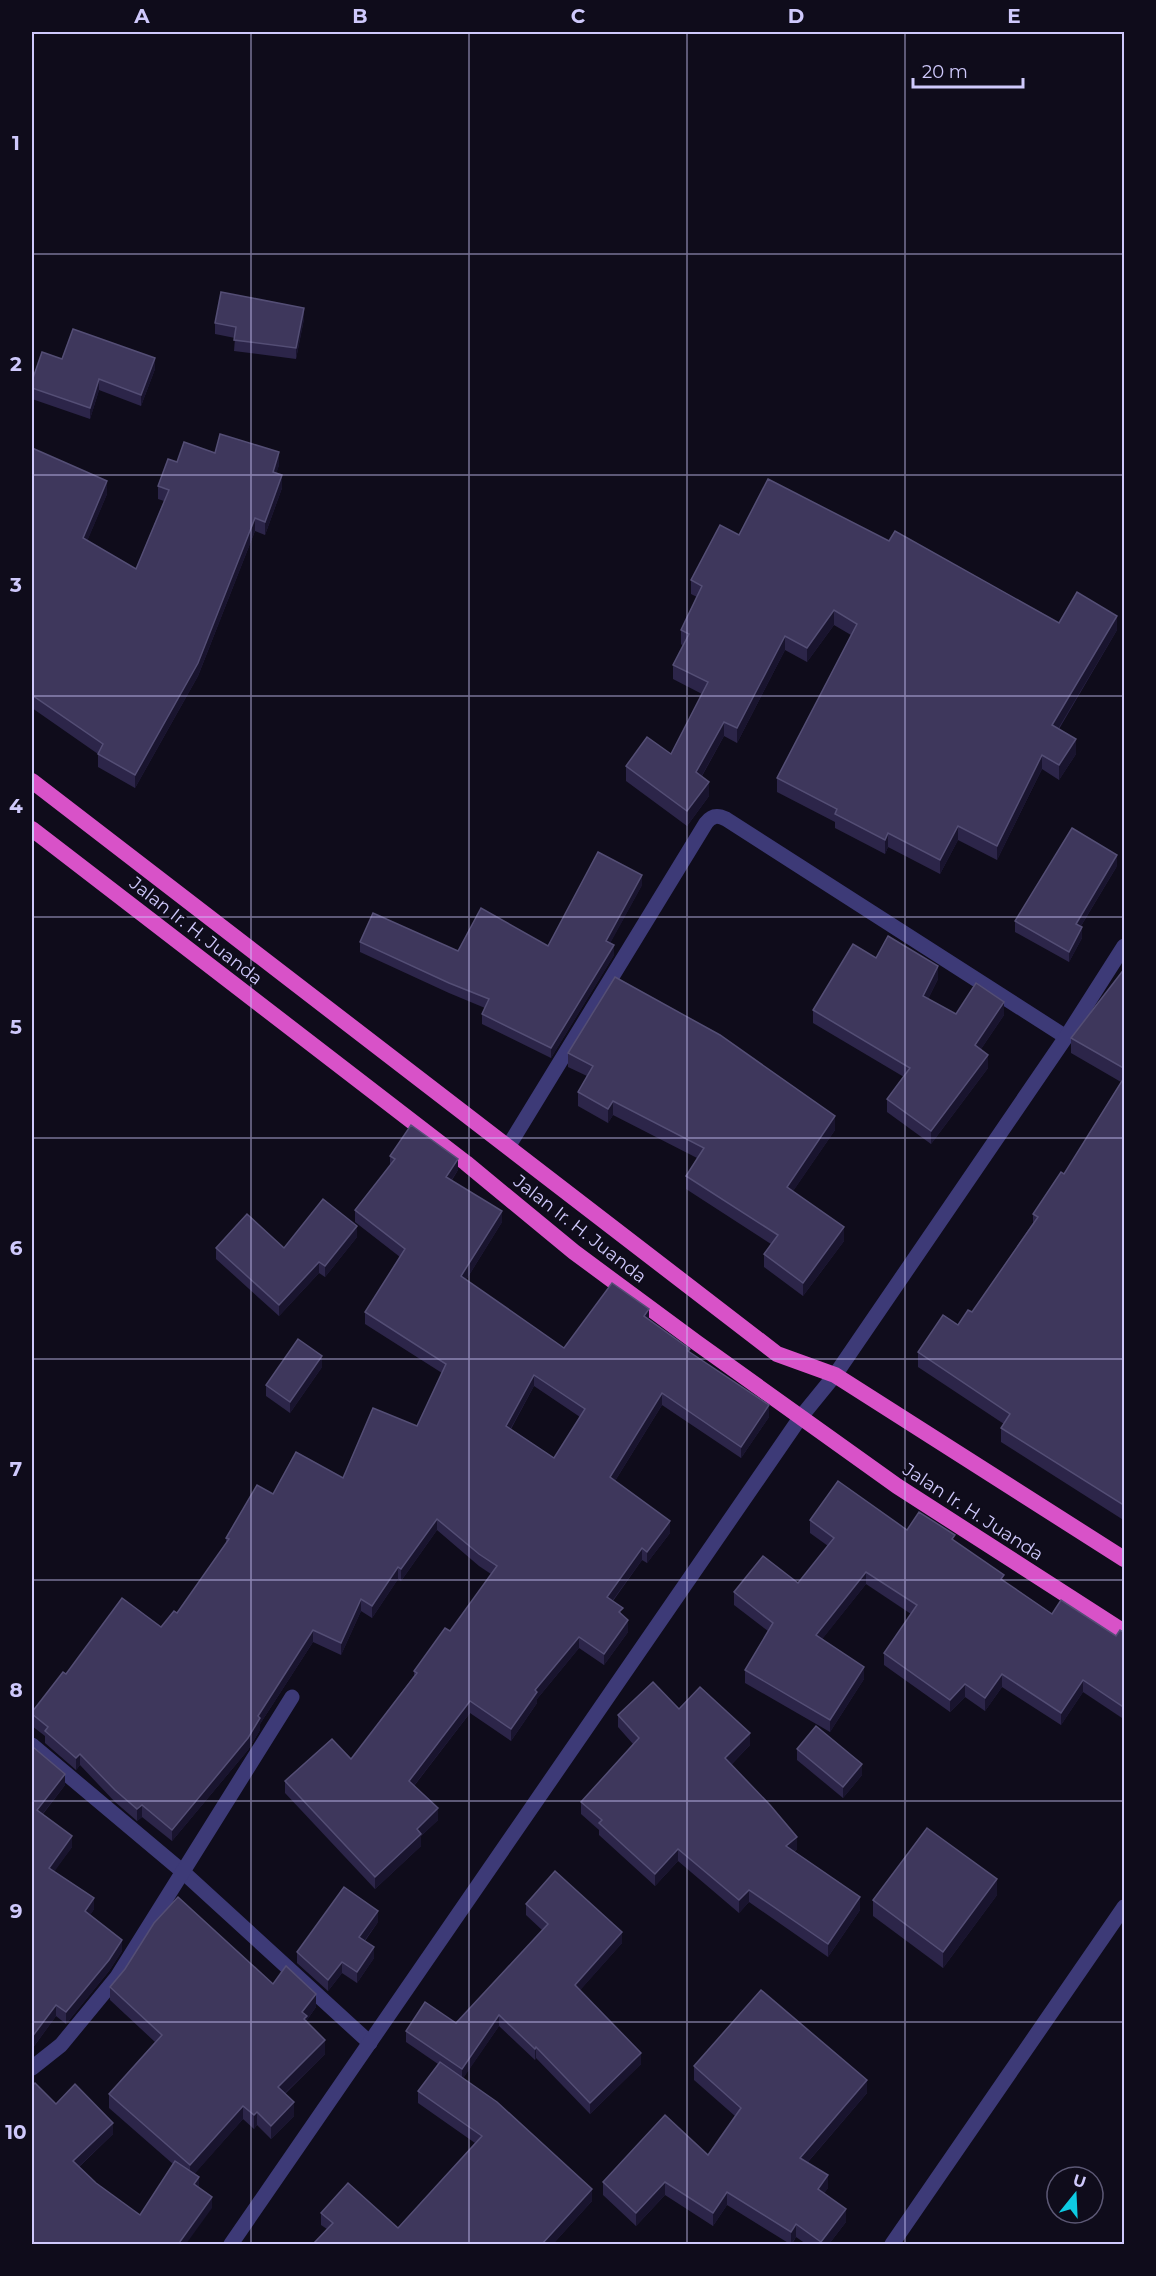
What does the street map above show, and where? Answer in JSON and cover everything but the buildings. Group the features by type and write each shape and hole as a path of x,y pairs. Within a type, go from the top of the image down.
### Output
{"highway":[{"name":"Jalan Ir. H. Juanda","path":"32,781 777,1354 835,1376 1125,1559"},
{"name":"Jalan Ir. H. Juanda","path":"32,828 466,1163 574,1252 906,1493 1125,1632"}],"street":[{"path":"508,1147 706,823 713,817 720,816 726,819 1066,1037"},
{"path":"231,2244 800,1418 835,1376 1066,1037 1125,946"},
{"path":"32,2068 60,2044 117,1977 292,1697"},
{"path":"32,1745 182,1871 370,2043"},
{"path":"892,2244 1125,1907"}]}
